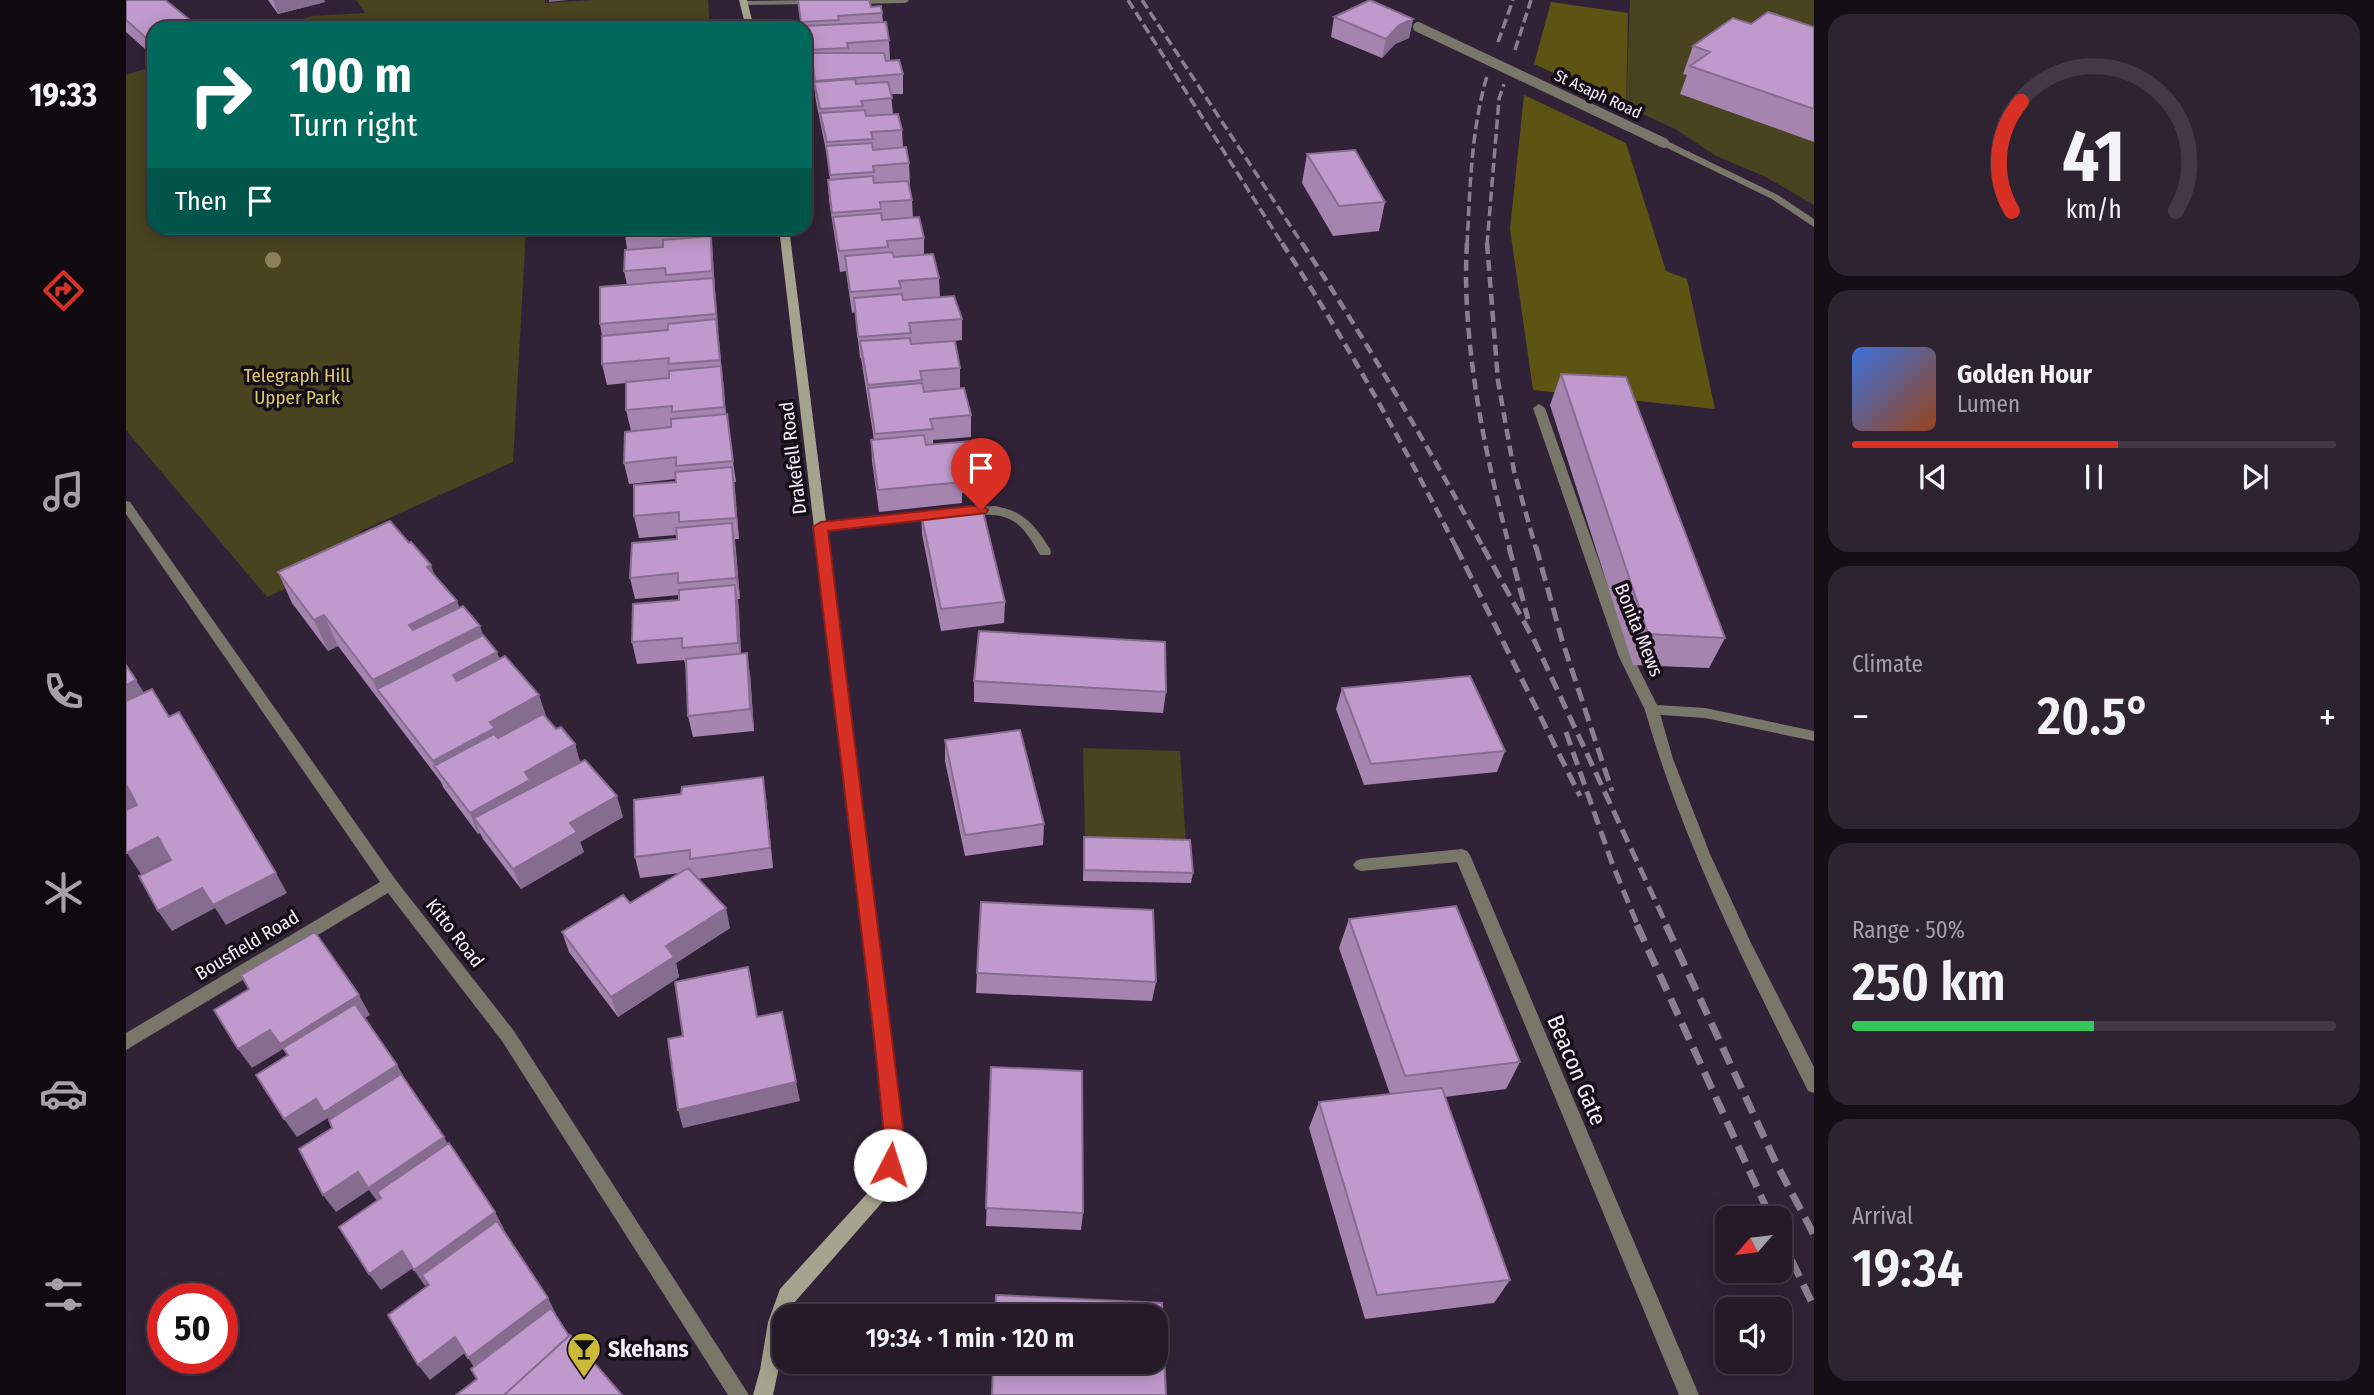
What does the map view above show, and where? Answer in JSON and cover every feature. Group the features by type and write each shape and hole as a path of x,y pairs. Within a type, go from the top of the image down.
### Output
{"main road":[{"path":"744,2 748,21"},
{"name":"Drakefell Road","path":"763,1395 770,1377 773,1334 778,1315 788,1296 880,1192 890,1165 894,1135 785,235"}],"street":[{"path":"836,2 905,1"},
{"path":"744,2 822,2"},
{"name":"St Asaph Road","path":"1407,22 1775,197 1814,223"},
{"name":"Bonita Mews","path":"1539,408 1626,657 1652,710 1666,766 1709,872 1814,1085"},
{"name":"Kitto Road","path":"126,505 390,884 508,1036 739,1395"},
{"path":"821,527 981,510 1005,510 1029,524 1045,552"},
{"path":"1652,710 1705,713 1814,736"},
{"name":"Beacon Gate","path":"1361,865 1462,855 1689,1395"},
{"name":"Bousfield Road","path":"126,1042 390,884"}],"green space":[{"path":"356,0 545,0 545,3 592,0 708,0 710,21 296,21 312,16 365,13"},
{"path":"1630,0 1814,0 1814,205 1764,176 1716,156 1677,130 1626,106"},
{"name":"Telegraph Hill Upper Park","path":"147,68 147,235 526,235 513,462 363,530 294,585 267,597 126,430 126,75"},
{"path":"1083,748 1180,751 1186,843 1085,839"}],"shaded area":[{"path":"1551,2 1628,13 1626,106 1534,64"},
{"path":"1524,95 1626,143 1666,271 1687,279 1715,409 1533,390 1510,229"}],"building":[{"path":"126,0 165,0 191,21 147,21 147,38 126,20"},
{"path":"798,0 869,0 871,7 881,6 882,13 838,16 839,20 801,21"},
{"path":"1370,0 1413,19 1399,25 1386,39 1334,17"},
{"path":"1768,12 1814,27 1814,109 1690,66 1710,52 1693,46 1733,18 1751,24"},
{"path":"886,22 889,40 847,43 848,48 812,50 812,26"},
{"path":"812,53 884,53 886,61 899,60 903,74 815,81"},
{"path":"855,79 856,84 888,82 892,98 861,101 863,106 820,109 814,82"},
{"path":"865,110 866,116 898,114 902,130 871,132 873,139 827,142 820,113"},
{"path":"872,143 873,150 906,147 909,163 873,166 874,172 830,175 826,146"},
{"path":"1355,150 1385,202 1339,206 1307,154"},
{"path":"873,176 874,183 908,181 912,200 880,202 881,209 832,213 828,180"},
{"path":"881,213 882,220 919,217 924,238 887,241 888,247 839,251 833,217"},
{"path":"711,236 712,271 666,275 665,268 624,271 625,250 663,247 663,240"},
{"path":"892,252 894,257 933,254 939,278 899,281 901,288 850,292 845,256"},
{"path":"713,278 716,314 600,324 600,287"},
{"path":"902,294 903,300 954,296 962,319 909,323 911,333 858,337 854,298"},
{"path":"716,319 720,360 668,364 669,358 602,364 602,336 668,330 668,324"},
{"path":"910,338 911,344 955,341 960,368 920,371 922,380 868,385 860,341"},
{"path":"721,366 724,407 672,412 672,406 626,410 626,382 669,378 669,371"},
{"path":"1561,374 1626,377 1725,638 1648,634"},
{"path":"922,383 924,392 964,388 971,415 930,419 933,429 875,434 868,388"},
{"path":"727,414 733,461 676,466 676,457 624,463 625,432 671,427 671,419"},
{"path":"924,435 926,445 982,440 990,469 959,472 962,482 878,490 871,440"},
{"path":"732,467 736,518 679,522 679,512 634,516 634,485 676,482 675,472"},
{"path":"982,507 1005,602 941,609 921,513"},
{"path":"390,521 431,565 427,567 457,601 409,625 413,630 463,606 480,626 373,680 324,615 314,620 278,572"},
{"path":"732,523 736,578 678,583 678,573 630,578 632,543 677,539 676,528"},
{"path":"735,585 738,643 682,648 682,638 632,642 633,604 679,600 679,590"},
{"path":"979,631 1165,642 1166,692 974,681"},
{"path":"483,635 497,652 453,675 457,681 505,656 539,695 490,722 495,728 433,761 377,689"},
{"path":"747,653 750,709 688,716 686,659"},
{"path":"126,665 136,680 126,685"},
{"path":"1470,676 1505,751 1371,764 1342,688"},
{"path":"152,689 169,717 179,712 276,873 213,905 202,888 158,911 139,876 171,860 158,837 126,852 126,810 137,805 126,784 126,701"},
{"path":"543,714 556,729 561,727 575,744 525,772 530,780 470,813 434,766 494,734 498,738"},
{"path":"1020,730 1044,824 965,835 945,740"},
{"path":"585,760 617,796 570,823 577,832 513,869 474,818"},
{"path":"763,777 770,848 690,859 690,850 635,857 634,800 681,794 682,787"},
{"path":"1084,837 1190,840 1193,873 1084,870"},
{"path":"688,868 726,908 666,946 674,957 611,997 562,932 623,895 630,903"},
{"path":"981,902 1153,910 1156,982 977,973"},
{"path":"1456,906 1520,1062 1405,1076 1349,919"},
{"path":"315,932 359,995 280,1044 270,1030 238,1049 214,1010 249,989 241,975"},
{"path":"748,967 757,1017 782,1012 796,1082 678,1110 668,1039 683,1036 675,982"},
{"path":"355,1004 397,1065 324,1112 316,1099 284,1119 256,1075 288,1055 283,1048"},
{"path":"991,1067 1082,1071 1083,1213 986,1208"},
{"path":"401,1074 444,1137 368,1188 358,1172 323,1195 299,1149 332,1128 329,1120"},
{"path":"1442,1088 1510,1280 1377,1295 1319,1102"},
{"path":"449,1143 495,1212 414,1270 402,1251 369,1274 339,1227 381,1198 377,1192"},
{"path":"497,1221 548,1298 468,1358 455,1337 418,1365 388,1315 429,1285 422,1275"},
{"path":"996,1295 1162,1304 996,1304"},
{"path":"551,1308 569,1336 504,1395 456,1395 477,1379 471,1369"},
{"path":"570,1335 622,1395 504,1395"},
{"path":"993,1374 1165,1374 1166,1395 992,1395"}],"railway":[{"path":"1128,0 1283,245"},
{"path":"1142,0 1303,245"},
{"path":"1498,42 1513,0"},
{"path":"1515,50 1531,0"},
{"path":"1467,245 1474,138 1487,76"},
{"path":"1487,244 1499,99 1504,84"},
{"path":"1282,243 1374,394 1457,549"},
{"path":"1302,243 1396,394 1484,549"},
{"path":"1467,243 1466,280 1471,358 1484,436 1510,549"},
{"path":"1487,244 1498,381 1514,471 1536,549"},
{"path":"1483,547 1535,642 1667,926"},
{"path":"1509,547 1528,619"},
{"path":"1536,547 1562,640 1612,791"},
{"path":"1457,549 1580,796"},
{"path":"1566,732 1612,863 1638,926"},
{"path":"1637,925 1766,1206"},
{"path":"1666,925 1776,1163 1814,1235"},
{"path":"1792,1261 1814,1307"}],"place":[{"name":"Skehans","path":"584,1379"}],"route":[{"path":"890,1165 894,1135 821,527 981,510"}]}
